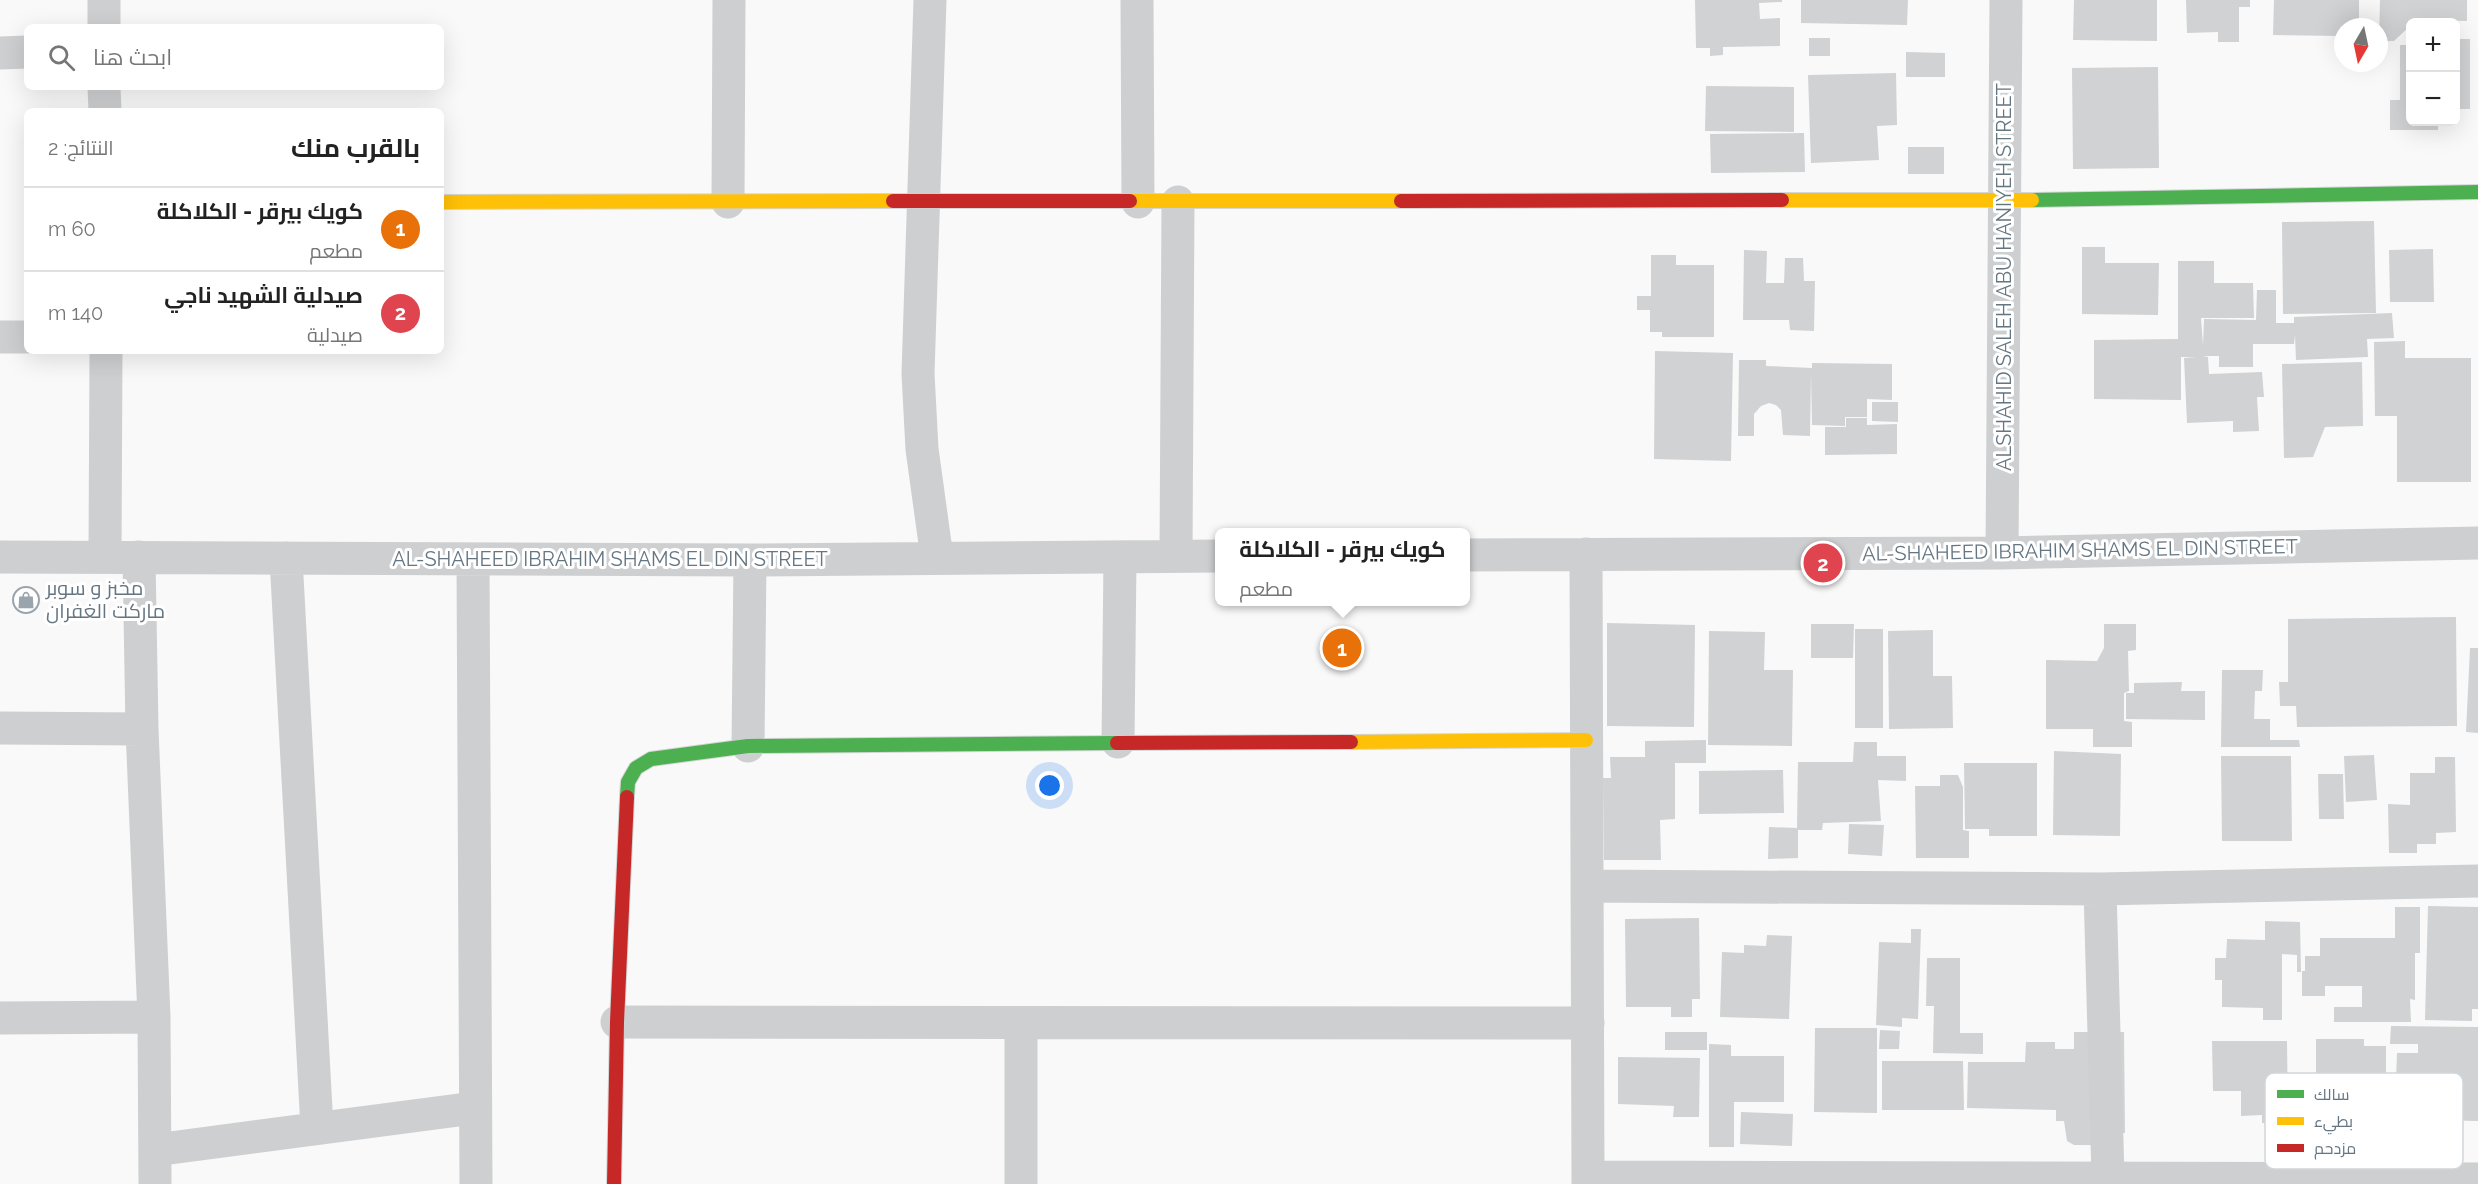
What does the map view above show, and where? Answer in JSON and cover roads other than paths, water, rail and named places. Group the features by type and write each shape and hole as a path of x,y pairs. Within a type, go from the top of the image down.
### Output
{"street":[{"path":"104,0 104,24"},
{"path":"728,202 729,0"},
{"path":"930,0 918,375 922,450 937,558"},
{"path":"1137,0 1138,202"},
{"name":"ALSHAHID SALEH ABU HANIYEH STREET","path":"2002,553 2006,0"},
{"path":"0,53 24,52"},
{"path":"104,90 105,108"},
{"path":"444,202 2004,200 2478,192"},
{"path":"1176,556 1178,202"},
{"path":"0,337 24,337"},
{"path":"105,557 106,354"},
{"name":"AL-SHAHEED IBRAHIM SHAMS EL DIN STREET","path":"1470,555 2002,553 2478,543"},
{"path":"1586,554 1588,1180 2108,1177 2478,1179"},
{"name":"AL-SHAHEED IBRAHIM SHAMS EL DIN STREET","path":"0,556 750,560 1215,556"},
{"path":"139,557 142,729 154,1017 155,1184"},
{"path":"1118,742 1120,557"},
{"path":"286,558 317,1128"},
{"path":"473,559 476,1184"},
{"path":"748,746 750,560"},
{"path":"0,728 142,729"},
{"path":"614,1184 617,1022 628,782 636,768 651,759 748,746 1586,740"},
{"path":"1587,886 2100,889 2478,880"},
{"path":"2100,889 2108,1177"},
{"path":"0,1018 154,1017"},
{"path":"617,1022 1588,1023"},
{"path":"1021,1023 1021,1184"},
{"path":"155,1150 474,1108"}],"place":[{"name":"صيدلية الشهيد ناجي","path":"1823,563"},
{"name":"مخبز و سوبر ماركت الغفران","path":"26,600"},
{"name":"كويك بيرقر - الكلاكلة","path":"1342,648"}]}
